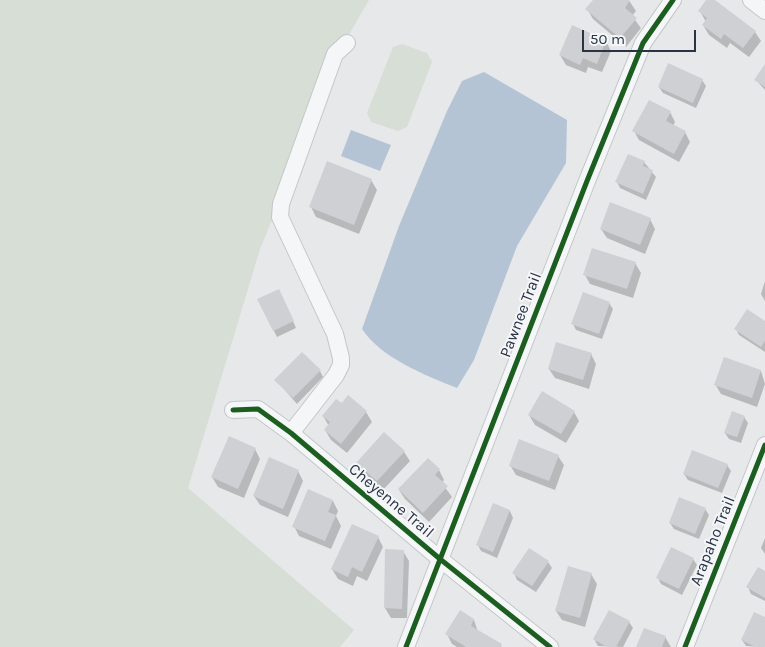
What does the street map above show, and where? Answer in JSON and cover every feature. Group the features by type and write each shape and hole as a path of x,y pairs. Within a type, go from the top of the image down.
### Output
{"street":[{"name":"Pawnee Trail","path":"406,647 586,181 640,52 673,0"},
{"path":"751,0 765,11"},
{"path":"290,433 336,375 341,365 341,358 335,334 280,216 281,204 335,54 347,43"},
{"name":"Cheyenne Trail","path":"233,410 258,409 290,433 440,559 550,647"},
{"name":"Arapaho Trail","path":"685,647 765,445"}],"shaded area":[{"path":"0,0 369,0 347,38 260,249 188,488 354,630 340,647 0,647"},
{"path":"402,44 427,53 432,62 407,127 398,131 371,122 367,113 393,47"}],"water":[{"path":"484,72 567,120 566,163 517,246 474,360 457,388 392,357 380,349 362,329 399,226 447,111 462,81"},
{"path":"351,130 391,145 380,171 341,156"}],"building":[{"path":"593,0 630,0 625,8 637,18 620,38 585,9"},
{"path":"706,0 715,0 756,31 743,48 724,34 721,39 702,25 707,18 698,11"},
{"path":"572,25 606,40 597,64 583,58 580,65 559,55"},
{"path":"668,63 703,79 693,103 658,87"},
{"path":"765,64 765,87 754,80"},
{"path":"649,100 671,111 666,121 686,131 674,154 632,131"},
{"path":"628,154 645,161 643,166 653,170 643,194 615,182"},
{"path":"327,161 372,179 354,225 309,207"},
{"path":"610,202 651,218 640,245 600,229"},
{"path":"592,248 636,262 627,289 583,275"},
{"path":"279,289 294,321 273,331 257,299"},
{"path":"583,292 610,302 599,334 571,324"},
{"path":"747,309 765,321 765,341 761,347 734,329"},
{"path":"556,342 592,353 583,380 548,369"},
{"path":"302,352 321,370 293,398 274,380"},
{"path":"724,357 761,370 752,398 714,385"},
{"path":"542,391 575,411 561,434 528,415"},
{"path":"348,395 367,411 341,444 324,430 330,422 322,416 336,399 342,403"},
{"path":"732,411 745,416 737,437 724,433"},
{"path":"384,432 405,451 377,481 356,463"},
{"path":"229,436 256,448 238,489 211,477"},
{"path":"519,439 559,455 549,481 509,466"},
{"path":"692,450 728,464 718,488 683,474"},
{"path":"269,457 299,470 283,509 253,496"},
{"path":"428,458 440,469 435,475 448,486 423,513 398,489"},
{"path":"308,489 333,500 328,512 336,515 325,541 292,527"},
{"path":"679,497 706,508 695,534 669,523"},
{"path":"493,503 510,510 493,552 476,545"},
{"path":"352,524 379,536 362,572 352,567 348,577 331,569"},
{"path":"671,547 694,558 679,589 656,578"},
{"path":"529,548 549,561 532,586 512,573"},
{"path":"385,549 404,550 402,609 384,608"},
{"path":"568,566 592,573 580,618 555,611"},
{"path":"758,567 765,571 765,598 746,587"},
{"path":"460,610 474,619 471,626 502,644 500,647 466,647 445,634"},
{"path":"609,610 630,621 616,647 607,647 593,639"},
{"path":"754,612 765,617 765,647 756,647 741,640"},
{"path":"644,628 666,636 662,647 636,647"}],"cycle path":[{"path":"406,647 587,181 643,43 673,0"},
{"path":"233,410 258,409 291,433 440,559 550,647"},
{"path":"685,647 765,445"}]}
